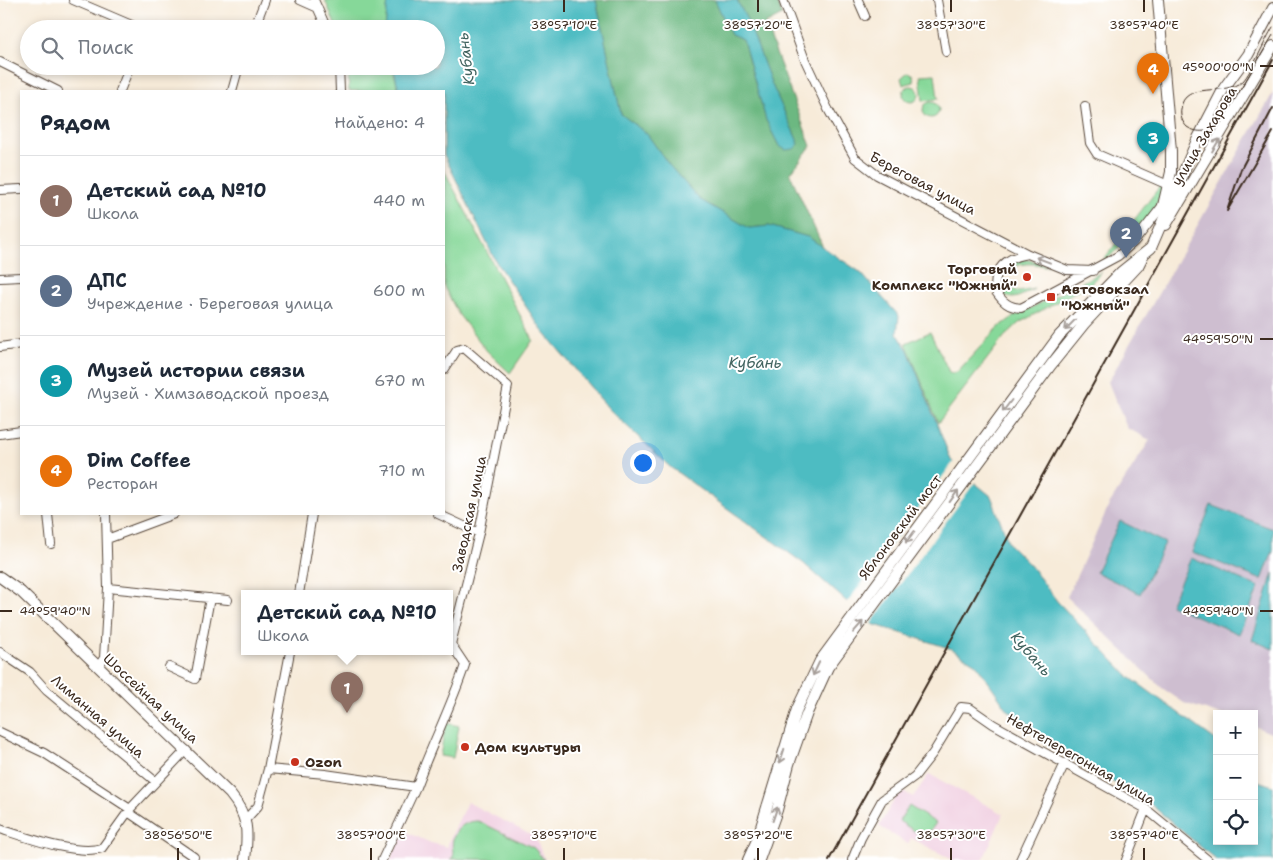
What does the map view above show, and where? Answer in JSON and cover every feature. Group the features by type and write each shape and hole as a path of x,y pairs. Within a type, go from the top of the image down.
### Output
{"main road":[{"path":"1156,238 1163,205 1173,185 1170,172 1171,151 1158,0"},
{"name":"улица Захарова","path":"1156,238 1173,185 1224,88 1248,55 1273,8"},
{"name":"улица Захарова","path":"1040,371 1138,266 1198,175 1273,46"},
{"path":"1171,151 1175,155 1181,156 1198,138"},
{"path":"1184,166 1189,174 1198,175"},
{"path":"1173,185 1190,187"},
{"name":"Яблоновский мост","path":"802,711 847,639 867,616 1040,371"},
{"name":"Шоссейная улица","path":"0,577 21,592 186,750 230,794 246,819"},
{"path":"748,860 757,840 802,711"},
{"path":"758,860 777,810 802,711"},
{"path":"245,860 248,834 246,819"}],"street":[{"path":"73,0 120,20"},
{"path":"257,20 265,0"},
{"path":"300,0 316,4 323,20"},
{"name":"Береговая улица","path":"783,0 809,68 843,136 861,165 1028,254 1074,271 1093,271"},
{"path":"858,0 865,16"},
{"path":"938,0 946,52"},
{"path":"0,62 20,72"},
{"path":"26,75 56,90"},
{"path":"120,90 126,75"},
{"path":"232,90 236,75"},
{"path":"339,75 340,90"},
{"path":"1085,106 1090,143 1097,154 1173,185"},
{"path":"0,190 20,189"},
{"path":"1028,254 1004,262 996,273 996,292 1006,305 1021,308 1118,256 1135,241 1163,205"},
{"path":"1062,267 1066,275 1065,284"},
{"path":"0,278 20,277"},
{"path":"0,347 20,344"},
{"name":"Заводская улица","path":"445,368 457,350 464,348 508,386 479,533 453,636"},
{"path":"0,434 20,432"},
{"path":"48,515 51,544"},
{"path":"98,667 105,652 108,588 106,515"},
{"path":"107,539 171,515"},
{"path":"300,590 312,515"},
{"path":"440,515 479,533"},
{"path":"108,588 228,600"},
{"path":"169,667 195,679 210,598"},
{"name":"Заводская улица","path":"382,860 457,691 465,665 453,647"},
{"name":"Лиманная улица","path":"0,652 30,672 47,691 155,781"},
{"path":"246,819 258,806 268,769 289,655"},
{"name":"Нефтеперегонная улица","path":"852,860 860,838 882,800 915,776 933,753 961,707 970,708 994,724 1146,809 1208,860"},
{"path":"0,732 44,753 129,810 194,857"},
{"path":"0,829 28,838 94,850 102,848 129,810 186,750"},
{"path":"1020,860 1065,763"},
{"path":"268,769 325,774 416,787"},
{"path":"1126,860 1146,809"}],"shaded area":[{"path":"1273,93 1273,734 1258,728 1258,710 1213,710 1213,712 1184,703 1162,688 1067,597 1110,503 1150,440 1127,428 1108,382"},
{"path":"929,774 1003,814 983,860 953,860 911,838 908,844 879,826 900,790 913,797"},
{"path":"467,802 535,837 545,860 390,860 404,831 431,843 448,847 448,843"}],"green space":[{"path":"325,0 388,0 386,20 333,20"},
{"path":"596,0 715,0 731,35 743,40 766,120 779,146 799,144 772,85 749,24 737,0 776,0 782,15 765,24 811,146 790,174 823,247 808,237 769,226 749,228 699,199 669,165 647,134 621,114"},
{"path":"908,72 913,75 914,82 903,85 901,78"},
{"path":"935,74 938,99 923,101 920,75"},
{"path":"348,75 395,75 399,90 349,90"},
{"path":"911,86 919,94 911,102 903,94"},
{"path":"931,102 937,104 939,110 937,116 931,118 925,116 923,110 925,104"},
{"path":"445,172 533,340 510,373 487,351 459,315 445,289"},
{"path":"1161,185 1163,192 1147,221 1105,261 1104,259"},
{"path":"1022,259 1040,262 1048,267 1024,264 1013,267 1003,274 1001,273 1014,261"},
{"path":"1102,272 1091,283 1019,323 1004,337 938,423 906,343 930,332 949,372 957,372 998,328 1013,317"},
{"path":"1005,286 1019,292 1034,289 1011,298 1003,294 1000,289"},
{"path":"446,723 459,726 453,758 440,756"},
{"path":"909,806 936,823 925,838 899,821"},
{"path":"478,821 534,848 544,860 451,859 454,855 453,842 457,831 465,824"}],"water":[{"name":"Кубань","path":"388,0 596,0 621,114 647,134 669,165 699,199 749,228 769,226 808,237 860,272 899,316 897,333 908,350 951,460 991,496 1009,544 1030,565 1057,601 1128,676 1213,738 1213,845 1258,845 1258,781 1273,786 1273,860 1216,860 1149,803 1039,739 1033,727 1008,710 976,664 952,649 872,624 803,563 670,467 609,409 541,329 496,262 445,157 445,90 399,90 395,75 445,75 445,20 386,20"},
{"path":"715,0 737,0 749,24 772,85 799,144 794,149 786,150 779,146 766,120 743,40 731,35"},
{"path":"1211,505 1273,529 1273,551 1262,580 1192,552"},
{"path":"1120,521 1165,543 1140,594 1096,572"},
{"path":"1191,558 1259,587 1239,634 1170,605"},
{"path":"1273,573 1273,649 1252,640"}],"pier":[{"path":"955,460 976,481 870,625 846,604"}],"tram line":[{"path":"1273,27 1243,81 1236,86 1197,92 1189,95 1184,100 1181,114 1187,127 1195,131 1204,131 1220,124 1273,35"}],"railway":[{"path":"829,860 1273,60"},
{"path":"1273,108 1241,169 1227,211 1273,132"}],"place":[{"name":"Dim Coffee","path":"1153,94"},
{"name":"Музей истории связи","path":"1153,163"},
{"name":"ДПС","path":"1126,258"},
{"name":"Торговый Комплекс \"Южный\"","path":"1027,277"},
{"name":"Автовокзал \"Южный\"","path":"1051,297"},
{"name":"Детский сад №10","path":"347,713"},
{"name":"Дом культуры","path":"465,747"},
{"name":"Ozon","path":"295,762"}]}
